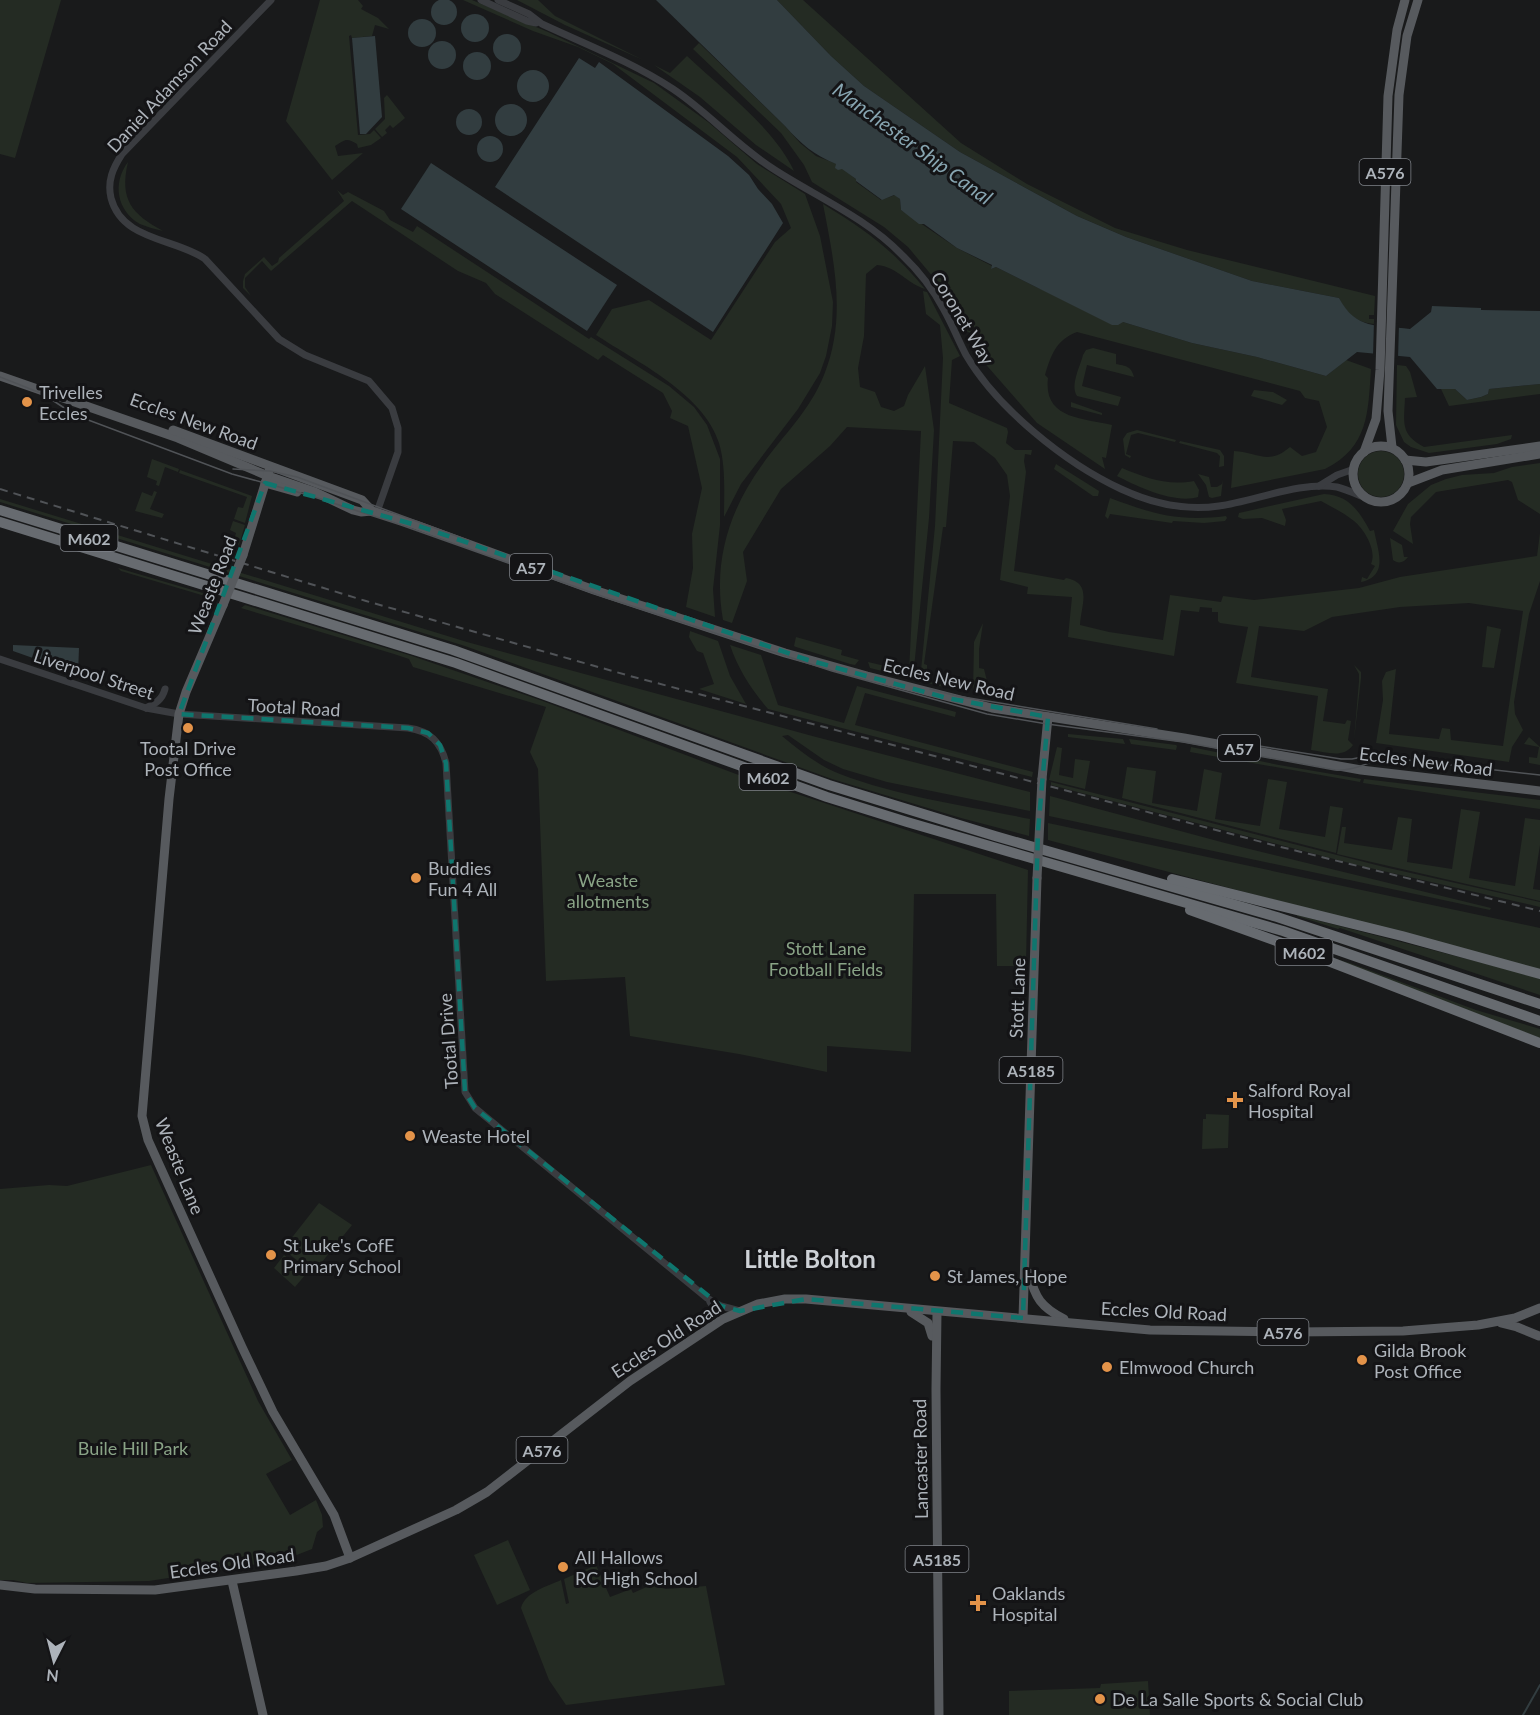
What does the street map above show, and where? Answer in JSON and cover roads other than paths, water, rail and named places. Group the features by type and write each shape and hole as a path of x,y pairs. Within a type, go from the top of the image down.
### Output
{"highway":[{"name":"M602","path":"0,510 416,638 564,688 710,744 916,813 1266,914 1540,1004"},
{"name":"M602","path":"0,522 438,657 806,790 907,822 1283,932 1540,1021"},
{"name":"M602","path":"1075,858 1191,883 1402,936 1540,974"},
{"name":"M602","path":"1065,868 1217,919 1540,1043"}],"main road":[{"name":"A576","path":"1392,447 1381,314 1388,96 1397,30 1405,2"},
{"name":"A576","path":"1353,469 1356,461 1364,452 1376,419 1385,370 1392,314 1399,95 1407,36 1416,4"},
{"name":"Eccles New Road","path":"0,371 98,404 362,500 375,512"},
{"name":"Eccles New Road","path":"0,376 169,435 266,480 315,492 357,511 375,512 586,587 748,641 947,698 992,708 1190,739 1361,770 1540,791"},
{"path":"1353,469 1354,486 1361,496 1376,503 1393,501 1400,496 1408,483 1406,460 1392,447 1376,446 1364,452"},
{"path":"1406,460 1433,462 1540,446"},
{"path":"1408,483 1442,470 1540,454"},
{"name":"Weaste Road","path":"179,714 243,555 271,466"},
{"name":"Weaste Lane","path":"179,714 142,1111 144,1127 156,1159 273,1412 334,1515 350,1558"},
{"name":"Stott Lane","path":"1023,1317 1037,878 1048,717"},
{"path":"1026,1262 1037,1299 1053,1313 1069,1322"},
{"name":"Eccles Old Road","path":"0,1585 34,1589 155,1590 326,1566 350,1558 456,1510 487,1492 630,1381 723,1319 758,1304 778,1300 806,1299 1150,1330 1291,1332 1414,1330 1496,1323 1540,1308"},
{"name":"Lancaster Road","path":"907,1309 928,1323 936,1347"},
{"name":"Lancaster Road","path":"937,1312 939,1715"},
{"path":"1527,1314 1539,1337"},
{"path":"1496,1323 1517,1327 1539,1337"},
{"path":"232,1581 263,1715"}],"street":[{"name":"Daniel Adamson Road","path":"271,0 122,154 111,178 110,192 113,204 123,220 132,228 198,254 227,280 279,339 305,355 369,381 392,408 398,428 398,452 375,512"},
{"name":"Coronet Way","path":"481,0 527,21 542,24"},
{"name":"Coronet Way","path":"498,0 672,88 752,154 885,239 924,280 944,310 967,356 986,384 1047,443 1112,485 1165,504 1204,508 1319,486"},
{"path":"1319,486 1353,469"},
{"path":"1319,486 1339,488 1361,496"},
{"name":"Liverpool Street","path":"0,659 146,708 179,714"},
{"path":"146,708 163,697 165,688"},
{"name":"Tootal Road","path":"179,714 408,728"},
{"name":"Tootal Drive","path":"408,728 434,738 440,745 446,763 464,1081 468,1100 707,1298 721,1306 740,1311"},
{"name":"Tootal Drive","path":"707,1298 723,1319"}],"water":[{"path":"444,-1 453,3 457,12 453,21 444,25 435,21 431,12 435,3"},
{"name":"Manchester Ship Canal","path":"656,0 777,0 831,56 864,86 960,152 1077,216 1126,237 1252,281 1339,298 1353,316 1368,324 1410,329 1431,312 1432,306 1540,311 1540,384 1489,389 1488,394 1467,400 1455,389 1437,389 1410,357 1357,352 1326,376 1257,357 1192,343 1123,322 1112,325 996,267 991,269 992,265 957,248 924,224 919,224 901,210 900,199 894,195 882,200 842,169 835,168 836,164 814,153 797,138"},
{"path":"475,14 485,18 489,28 485,38 475,42 465,38 461,28 465,18"},
{"path":"422,19 432,23 436,33 432,43 422,47 412,43 408,33 412,23"},
{"path":"507,34 517,38 521,48 517,58 507,62 497,58 493,48 497,38"},
{"path":"375,36 382,117 366,134 360,134 352,38"},
{"path":"442,41 452,45 456,55 452,65 442,69 432,65 428,55 432,45"},
{"path":"477,52 487,56 491,66 487,76 477,80 467,76 463,66 467,56"},
{"path":"579,58 595,68 599,62 728,156 749,175 772,204 783,223 713,332 495,187"},
{"path":"533,70 545,74 549,86 545,98 533,102 521,98 517,86 521,74"},
{"path":"511,104 522,109 527,120 522,131 511,136 500,131 495,120 500,109"},
{"path":"469,109 478,113 482,122 478,131 469,135 460,131 456,122 460,113"},
{"path":"490,136 499,140 503,149 499,158 490,162 481,158 477,149 481,140"},
{"path":"431,163 617,285 587,331 401,209"},
{"path":"13,645 79,648 78,674 13,651"}],"waterway":[{"path":"1523,1715 1540,1685"}],"tram line":[{"path":"0,377 43,394 75,415 232,474 308,495 401,525 604,597 832,671 987,714 1183,742 1335,770 1349,769 1389,758 1540,775"},
{"path":"233,469 270,471 297,477 470,541"},
{"path":"930,689 957,696 1157,729"},
{"path":"1228,741 1341,759 1367,756"}],"railway":[{"path":"0,489 366,601 630,676 1277,846 1540,911"}],"place":[{"name":"Trivelles Eccles","path":"27,402"},
{"name":"Tootal Drive Post Office","path":"188,728"},
{"name":"Buddies Fun 4 All","path":"416,878"},
{"name":"Salford Royal Hospital","path":"1235,1100"},
{"name":"Weaste Hotel","path":"410,1136"},
{"name":"St Luke's CofE Primary School","path":"271,1255"},
{"name":"St James, Hope","path":"935,1276"},
{"name":"Gilda Brook Post Office","path":"1362,1360"},
{"name":"Elmwood Church","path":"1107,1367"},
{"name":"All Hallows RC High School","path":"563,1567"},
{"name":"Oaklands Hospital","path":"978,1603"},
{"name":"De La Salle Sports & Social Club","path":"1100,1699"}],"district":[{"name":"Little Bolton","path":"810,1258"}],"park label":[{"name":"Weaste allotments","path":"608,890"},
{"name":"Stott Lane Football Fields","path":"826,958"},
{"name":"Buile Hill Park","path":"133,1448"}]}
